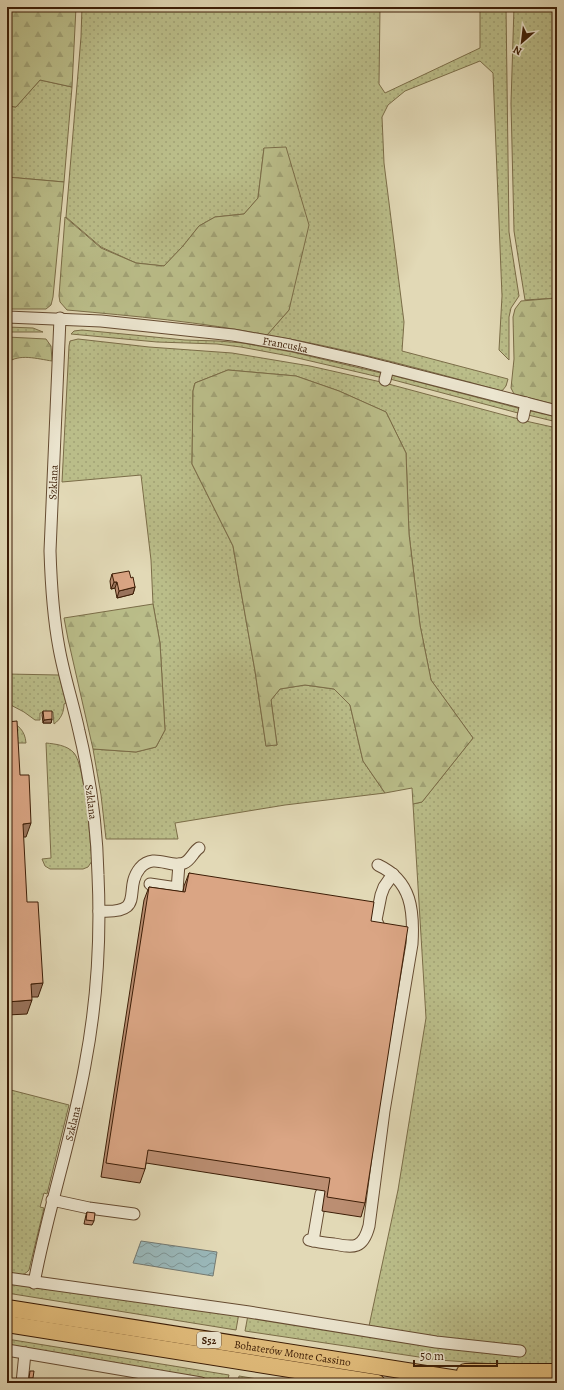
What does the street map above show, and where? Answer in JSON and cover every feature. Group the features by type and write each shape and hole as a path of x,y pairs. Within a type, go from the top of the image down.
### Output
{"highway":[{"name":"Bohaterów Monte Cassino","path":"7,1308 483,1383"},
{"name":"Bohaterów Monte Cassino","path":"7,1324 377,1383"},
{"path":"411,1372 557,1372"}],"street":[{"name":"Francuska","path":"7,317 101,320 232,335 290,345 557,411"},
{"name":"Szklana","path":"34,1283 40,1249 66,1149 83,1074 92,1022 98,964 98,874 92,802 80,732 59,649 51,586 50,544 60,318"},
{"path":"385,380 388,368"},
{"path":"523,417 526,403"},
{"path":"99,911 115,912 124,909 127,906 132,898 135,877 140,868 144,865 156,860 179,864 188,860 199,848"},
{"path":"176,903 179,864"},
{"path":"320,1194 311,1241 350,1247 357,1245 367,1235 369,1226 404,938 413,925 411,905 406,890 393,874 378,865"},
{"path":"393,874 382,891 376,920 380,929 389,936 404,938"},
{"path":"150,884 177,888"},
{"path":"52,1200 89,1208 134,1214"},
{"path":"7,1278 249,1312 436,1342 520,1351"},
{"path":"7,1350 201,1383"},
{"path":"22,1383 25,1353"}],"green space":[{"path":"7,7 76,7 72,87 40,80 16,107 7,106"},
{"path":"82,7 380,7 379,84 385,93 480,48 480,7 506,7 509,232 519,296 511,308 509,317 509,360 499,350 502,296 493,73 480,61 405,91 388,105 382,117 384,163 404,322 402,351 508,379 506,386 502,391 356,353 267,335 289,310 264,148 258,198 244,214 215,217 199,226 164,266 136,263 101,247 66,217 81,37"},
{"path":"514,7 557,7 557,298 525,300 514,231 511,103"},
{"path":"40,80 72,87 64,182 7,177 7,106 16,107"},
{"path":"286,147 309,225 289,310 267,335 192,323 67,310 60,302 59,296 65,217 101,248 136,263 164,266 199,226 215,217 244,214 258,198 264,148"},
{"path":"7,177 64,182 53,297 51,305 46,309 7,309"},
{"path":"557,298 557,405 514,394 511,388 514,359 513,317 515,309 521,301"},
{"path":"7,327 33,328 43,332 7,332"},
{"path":"82,330 185,340 243,343 292,352 381,373 381,375 379,377 289,356 241,347 217,344 157,342 71,334 74,331"},
{"path":"7,337 46,339 51,346 52,361 23,357 7,363"},
{"path":"78,339 149,347 232,353 310,366 381,382 557,428 557,1366 523,1366 439,1360 245,1331 248,1315 435,1346 524,1355 524,1349 439,1338 369,1326 398,1190 426,1018 413,804 422,802 473,738 431,680 420,625 409,534 406,453 386,412 339,391 296,376 228,370 195,383 193,391 192,464 233,546 255,671 266,746 277,745 271,700 280,689 305,685 334,689 350,705 363,761 385,793 285,805 175,823 178,839 106,839 101,795 93,749 136,752 156,747 165,730 160,643 153,604 151,560 141,475 62,482 69,346 70,341"},
{"path":"228,370 296,376 339,391 386,412 406,453 409,534 420,625 431,680 473,738 422,802 413,804 412,788 385,793 363,761 350,705 334,689 305,685 280,689 271,700 277,745 266,746 255,671 233,546 192,464 193,391 195,383"},
{"path":"391,375 518,408 519,411 518,413 390,379"},
{"path":"531,411 557,417 557,422 528,415"},
{"path":"153,604 160,643 165,730 156,747 136,752 93,749 64,618"},
{"path":"7,674 59,675 66,703 64,704 63,713 59,720 54,724 53,712 40,713 40,720 35,720 7,703"},
{"path":"7,719 20,728 26,743 17,743 7,734"},
{"path":"46,743 61,745 68,748 74,753 78,760 84,787 92,861 88,867 83,869 50,869 45,866 42,859 51,858"},
{"path":"7,1089 69,1105 47,1194 44,1193 40,1207 44,1208 29,1270 22,1275 16,1276 7,1275"},
{"path":"7,1281 239,1313 236,1330 7,1293"},
{"path":"7,1339 229,1375 227,1382 7,1345"},
{"path":"239,1376 282,1383 238,1383"}],"water":[{"path":"141,1241 217,1252 213,1276 133,1263"}],"building":[{"path":"129,571 131,578 133,577 135,587 119,591 117,582 114,582 112,574"},
{"path":"11,617 11,625 7,625 7,618"},
{"path":"43,711 52,711 52,719 44,720"},
{"path":"17,721 20,775 29,775 31,823 23,824 27,902 38,902 43,983 31,984 32,1000 7,1002 7,722"},
{"path":"189,873 374,902 371,921 408,927 365,1203 327,1197 330,1178 148,1150 145,1169 106,1163 149,887 185,892"},
{"path":"87,1212 95,1213 94,1221 86,1220"},
{"path":"30,1371 34,1371 33,1378 29,1378"}]}
